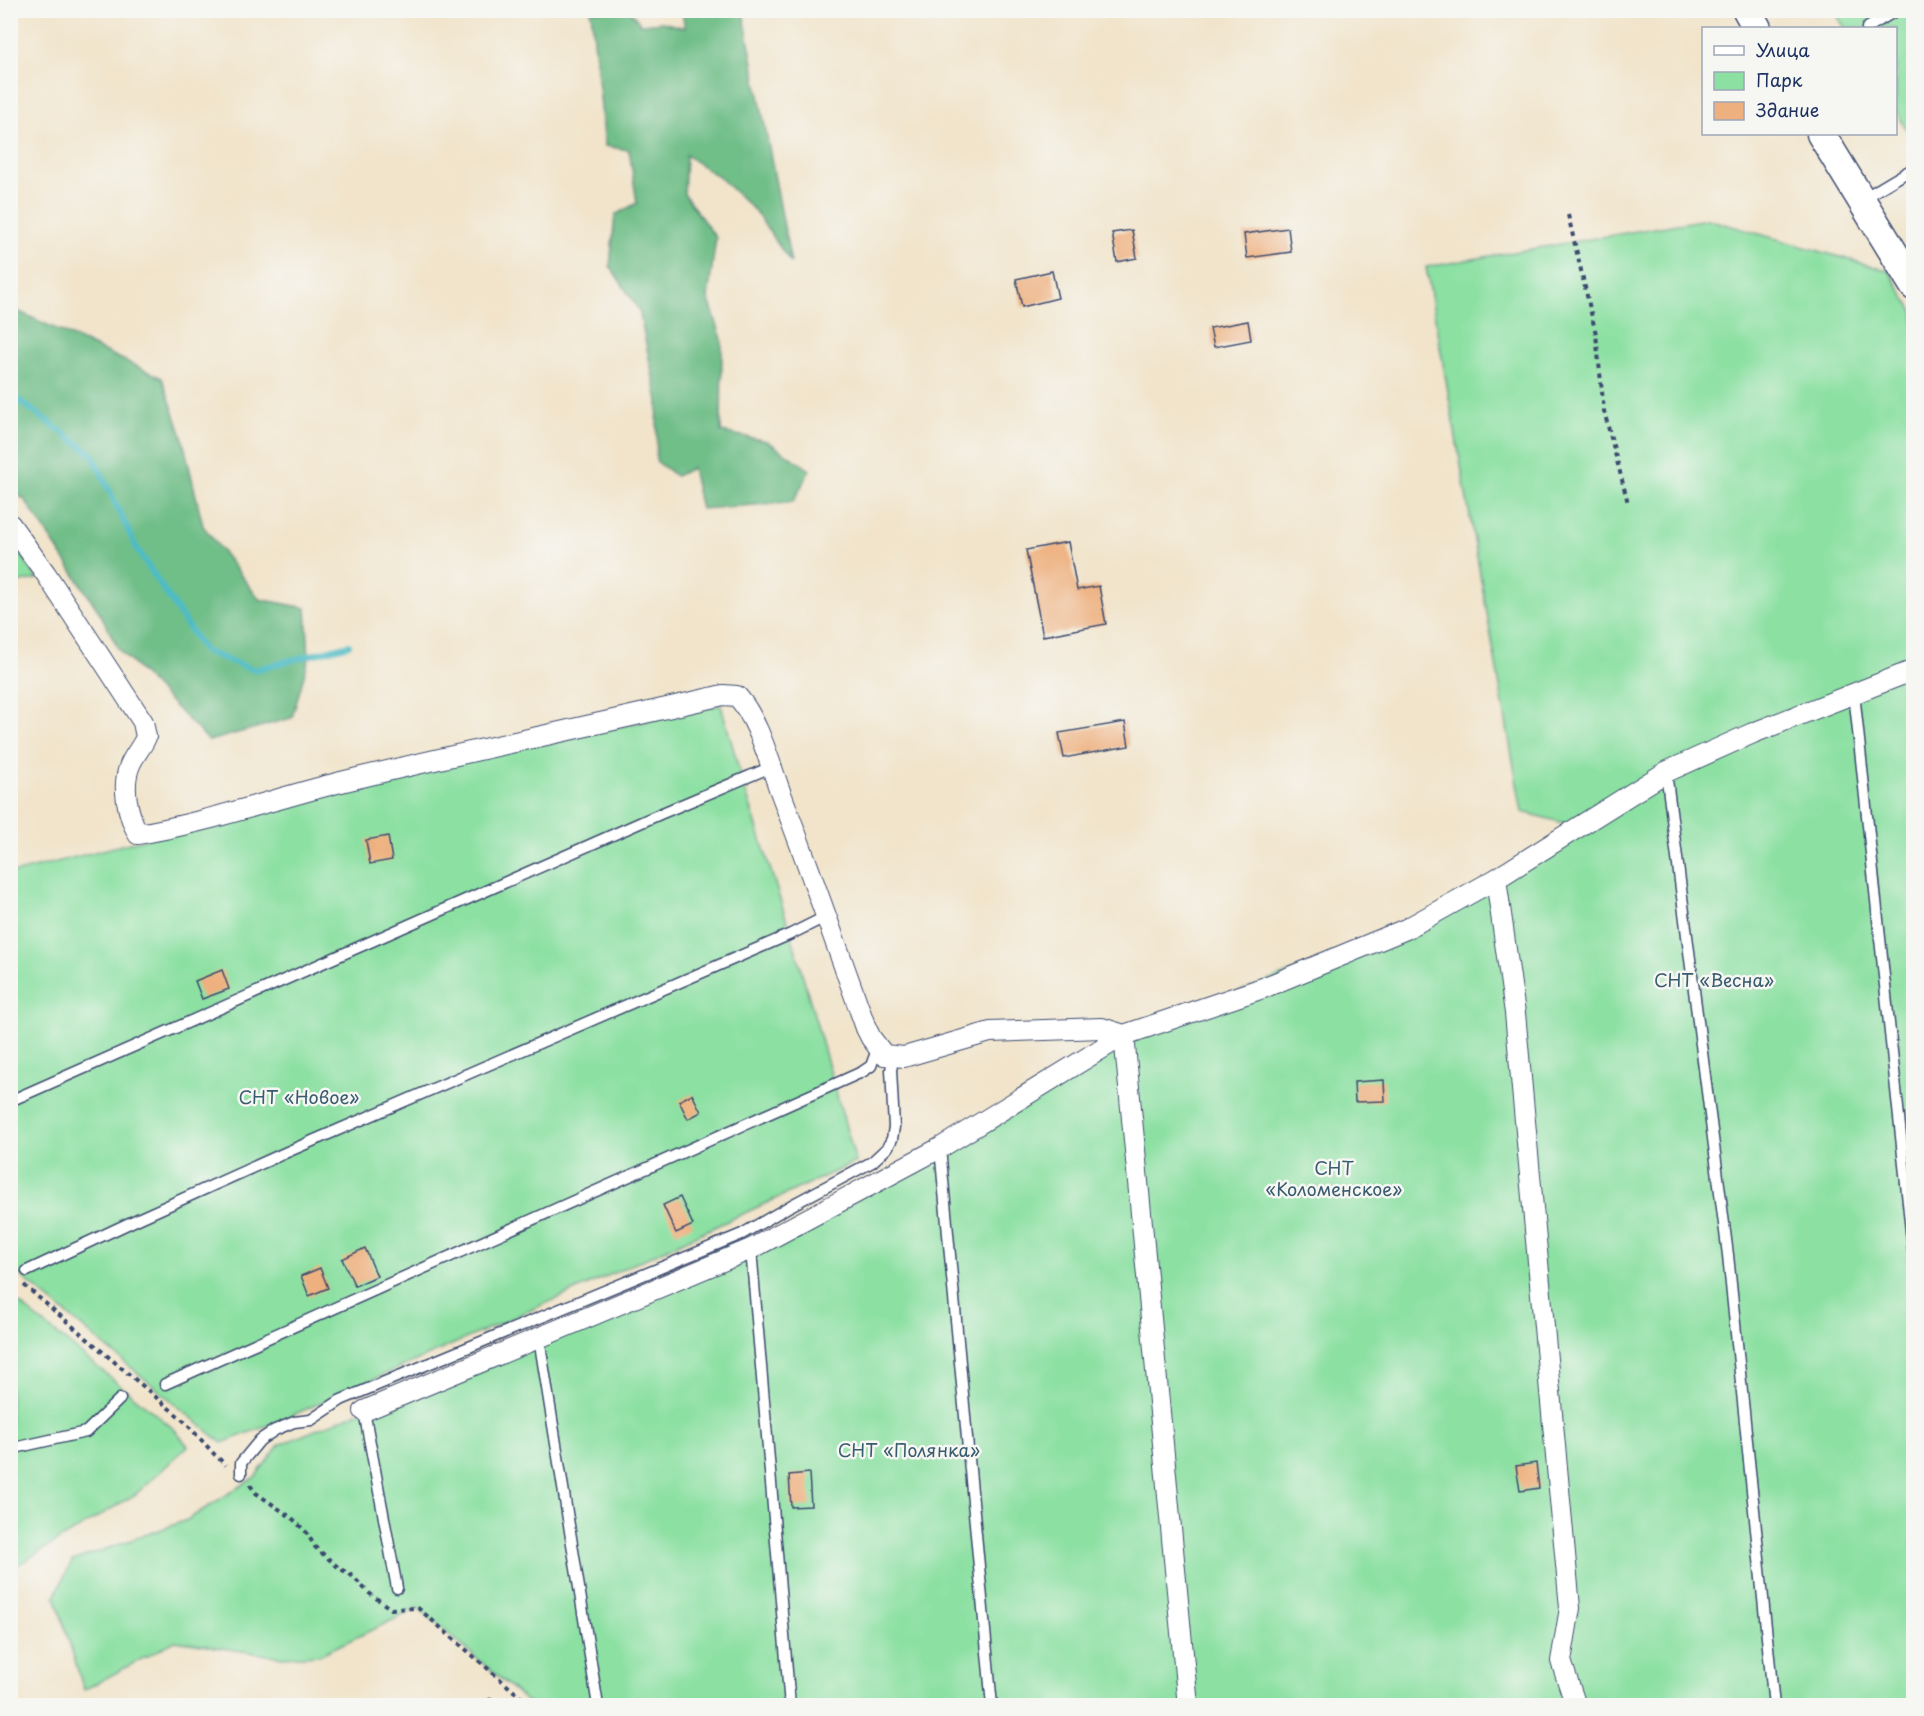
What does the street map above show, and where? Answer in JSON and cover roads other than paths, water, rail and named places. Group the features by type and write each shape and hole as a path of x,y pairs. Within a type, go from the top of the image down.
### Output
{"main road":[{"path":"1747,10 1756,27"},
{"path":"1822,135 1914,286"}],"street":[{"path":"10,524 46,574 143,722 146,737 129,766 127,778 130,820 138,834 181,827 408,766 723,695 737,696 747,706 827,916 866,1028 886,1052 904,1057 990,1032 1102,1028 1124,1035"},
{"path":"364,1411 751,1249 940,1148 1124,1035 1263,988 1395,934 1496,879 1666,772 1753,733 1914,670"},
{"path":"1496,879 1515,1013 1570,1608 1561,1661 1576,1706"},
{"path":"1124,1035 1188,1706"}],"lane":[{"path":"1869,27 1897,10"},
{"path":"1862,199 1914,168"},
{"path":"1854,693 1914,1259"},
{"path":"10,1101 660,813 771,768"},
{"path":"1666,772 1728,1255 1774,1706"},
{"path":"27,1271 277,1157 698,972 791,934 827,916"},
{"path":"165,1384 862,1072 886,1052 891,1070 894,1127 888,1148 873,1162 741,1234 341,1400 311,1420 294,1422 275,1430 250,1450 241,1463 241,1474"},
{"path":"940,1148 992,1706"},
{"path":"751,1249 790,1706"},
{"path":"539,1338 597,1706"},
{"path":"10,1449 86,1432 120,1399"},
{"path":"364,1411 397,1588"}],"waterway":[{"path":"10,394 92,454 137,549 204,651 254,670 349,645"}],"park label":[{"name":"СНТ «Весна»","path":"1714,981"},
{"name":"СНТ «Новое»","path":"299,1098"},
{"name":"СНТ «Коломенское»","path":"1334,1179"},
{"name":"СНТ «Полянка»","path":"909,1451"}]}
